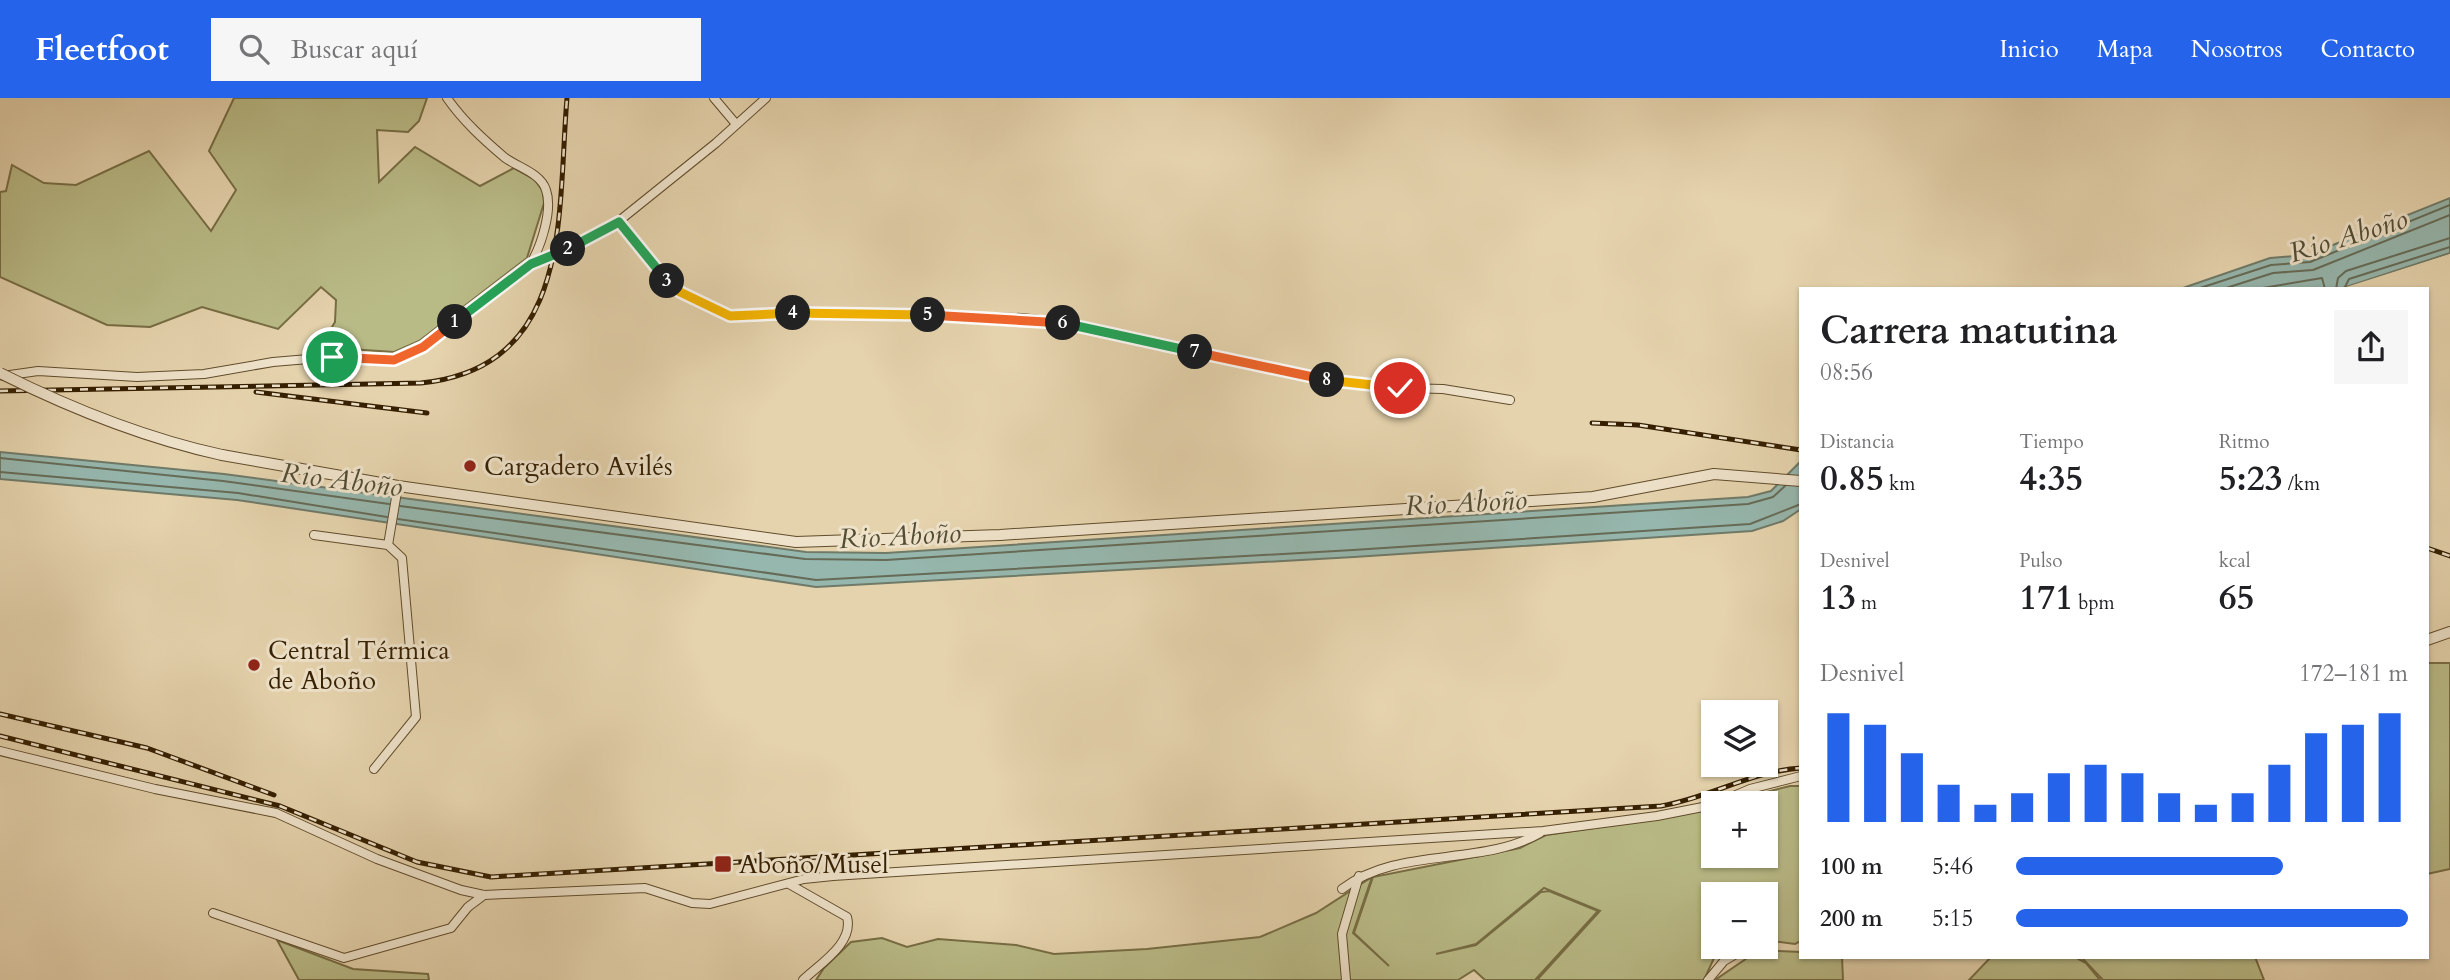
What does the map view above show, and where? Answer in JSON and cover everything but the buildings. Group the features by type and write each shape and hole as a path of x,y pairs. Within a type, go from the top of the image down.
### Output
{"street":[{"path":"447,98 471,128 507,160 536,176 546,188 549,204 544,228 531,264"},
{"path":"714,98 736,124"},
{"path":"0,374 38,371 137,377 204,374 308,359 394,360 423,347 531,264 619,222 766,98"},
{"path":"619,222 672,287 730,316 784,313 1022,318 1066,323 1324,379 1400,388 1443,389 1510,400"},
{"path":"0,374 104,420 175,445 222,455 398,489 796,542 1000,535 1593,497 1714,474 1799,481"},
{"path":"388,545 398,489"},
{"path":"314,535 388,545 402,558 406,578 416,717 374,769"},
{"path":"2429,638 2450,632"},
{"path":"0,751 155,789 276,813 377,859 484,895 645,888 692,903 710,904 833,876 1543,831 1657,816 1701,807"},
{"path":"1745,791 1799,777"},
{"path":"1342,889 1359,876 1514,844 1543,831"},
{"path":"1346,980 1342,934 1359,876"},
{"path":"789,884 847,917 850,928 845,939 803,980"},
{"path":"213,914 344,958 451,928 468,907 484,895"},
{"path":"1708,980 1727,959"}],"green space":[{"path":"234,98 427,98 419,121 408,132 377,130 379,182 415,147 480,186 514,168 534,179 543,191 544,203 527,258 419,341 394,352 320,347 335,322 336,300 321,287 278,329 202,307 150,327 107,325 0,277 0,192 6,191 12,165 44,183 76,185 149,151 211,231 236,190 209,151"},
{"path":"2429,663 2450,663 2450,869 2429,874"},
{"path":"1799,786 1799,942 1778,942 1778,882 1701,882 1701,959 1714,959 1704,980 1537,980 1600,911 1544,888 1476,944 1436,954 1476,945 1541,892 1549,891 1598,911 1535,980 1485,980 1474,970 1458,980 816,980 824,968 851,942 882,938 907,947 938,939 1016,945 1054,954 1147,949 1260,937 1316,913 1372,877 1353,933 1389,966 1354,933 1373,877 1520,848 1546,835 1676,816 1701,809 1701,868 1778,868 1778,791 1771,791"},
{"path":"277,940 353,969 428,974 429,980 299,980"},
{"path":"1778,951 1799,952 1799,959 1842,959 1843,980 1715,980 1746,959 1778,959"},
{"path":"1989,959 2079,959 2086,963 2100,980 1969,980"},
{"path":"2083,959 2256,959 2264,980 2103,980"}],"water":[{"path":"2450,198 2450,253 2346,287 2186,287 2270,258 2308,255"},
{"path":"0,452 224,474 806,552 886,553 1748,497 1771,491 1799,463 1799,510 1783,521 1752,531 1354,557 816,587 237,500 0,479"}],"pier":[{"path":"2450,254 2450,257 2359,287 2346,287"}],"railway":[{"path":"0,391 421,383 471,371 507,348 532,316 548,278 557,235 567,98"},
{"path":"256,392 427,413"},
{"path":"1592,423 1638,425 1799,450"},
{"path":"2429,549 2450,556"},
{"path":"0,714 147,748 274,795"},
{"path":"0,736 280,806 417,862 491,877 1661,806 1765,774 1799,768"}],"place":[{"name":"Cargadero Avilés","path":"470,466"},
{"name":"Central Térmica de Aboño","path":"254,665"},
{"name":"Aboño/Musel","path":"723,864"}],"route":[{"path":"332,357 394,360 423,347 531,264 619,222 672,287 730,316 784,313 1022,318 1066,323 1324,379 1400,388"}],"water label":[{"name":"Rio Aboño","path":"2348,235"},
{"name":"Rio Aboño","path":"342,479"},
{"name":"Rio Aboño","path":"1466,502"},
{"name":"Rio Aboño","path":"900,535"}]}
